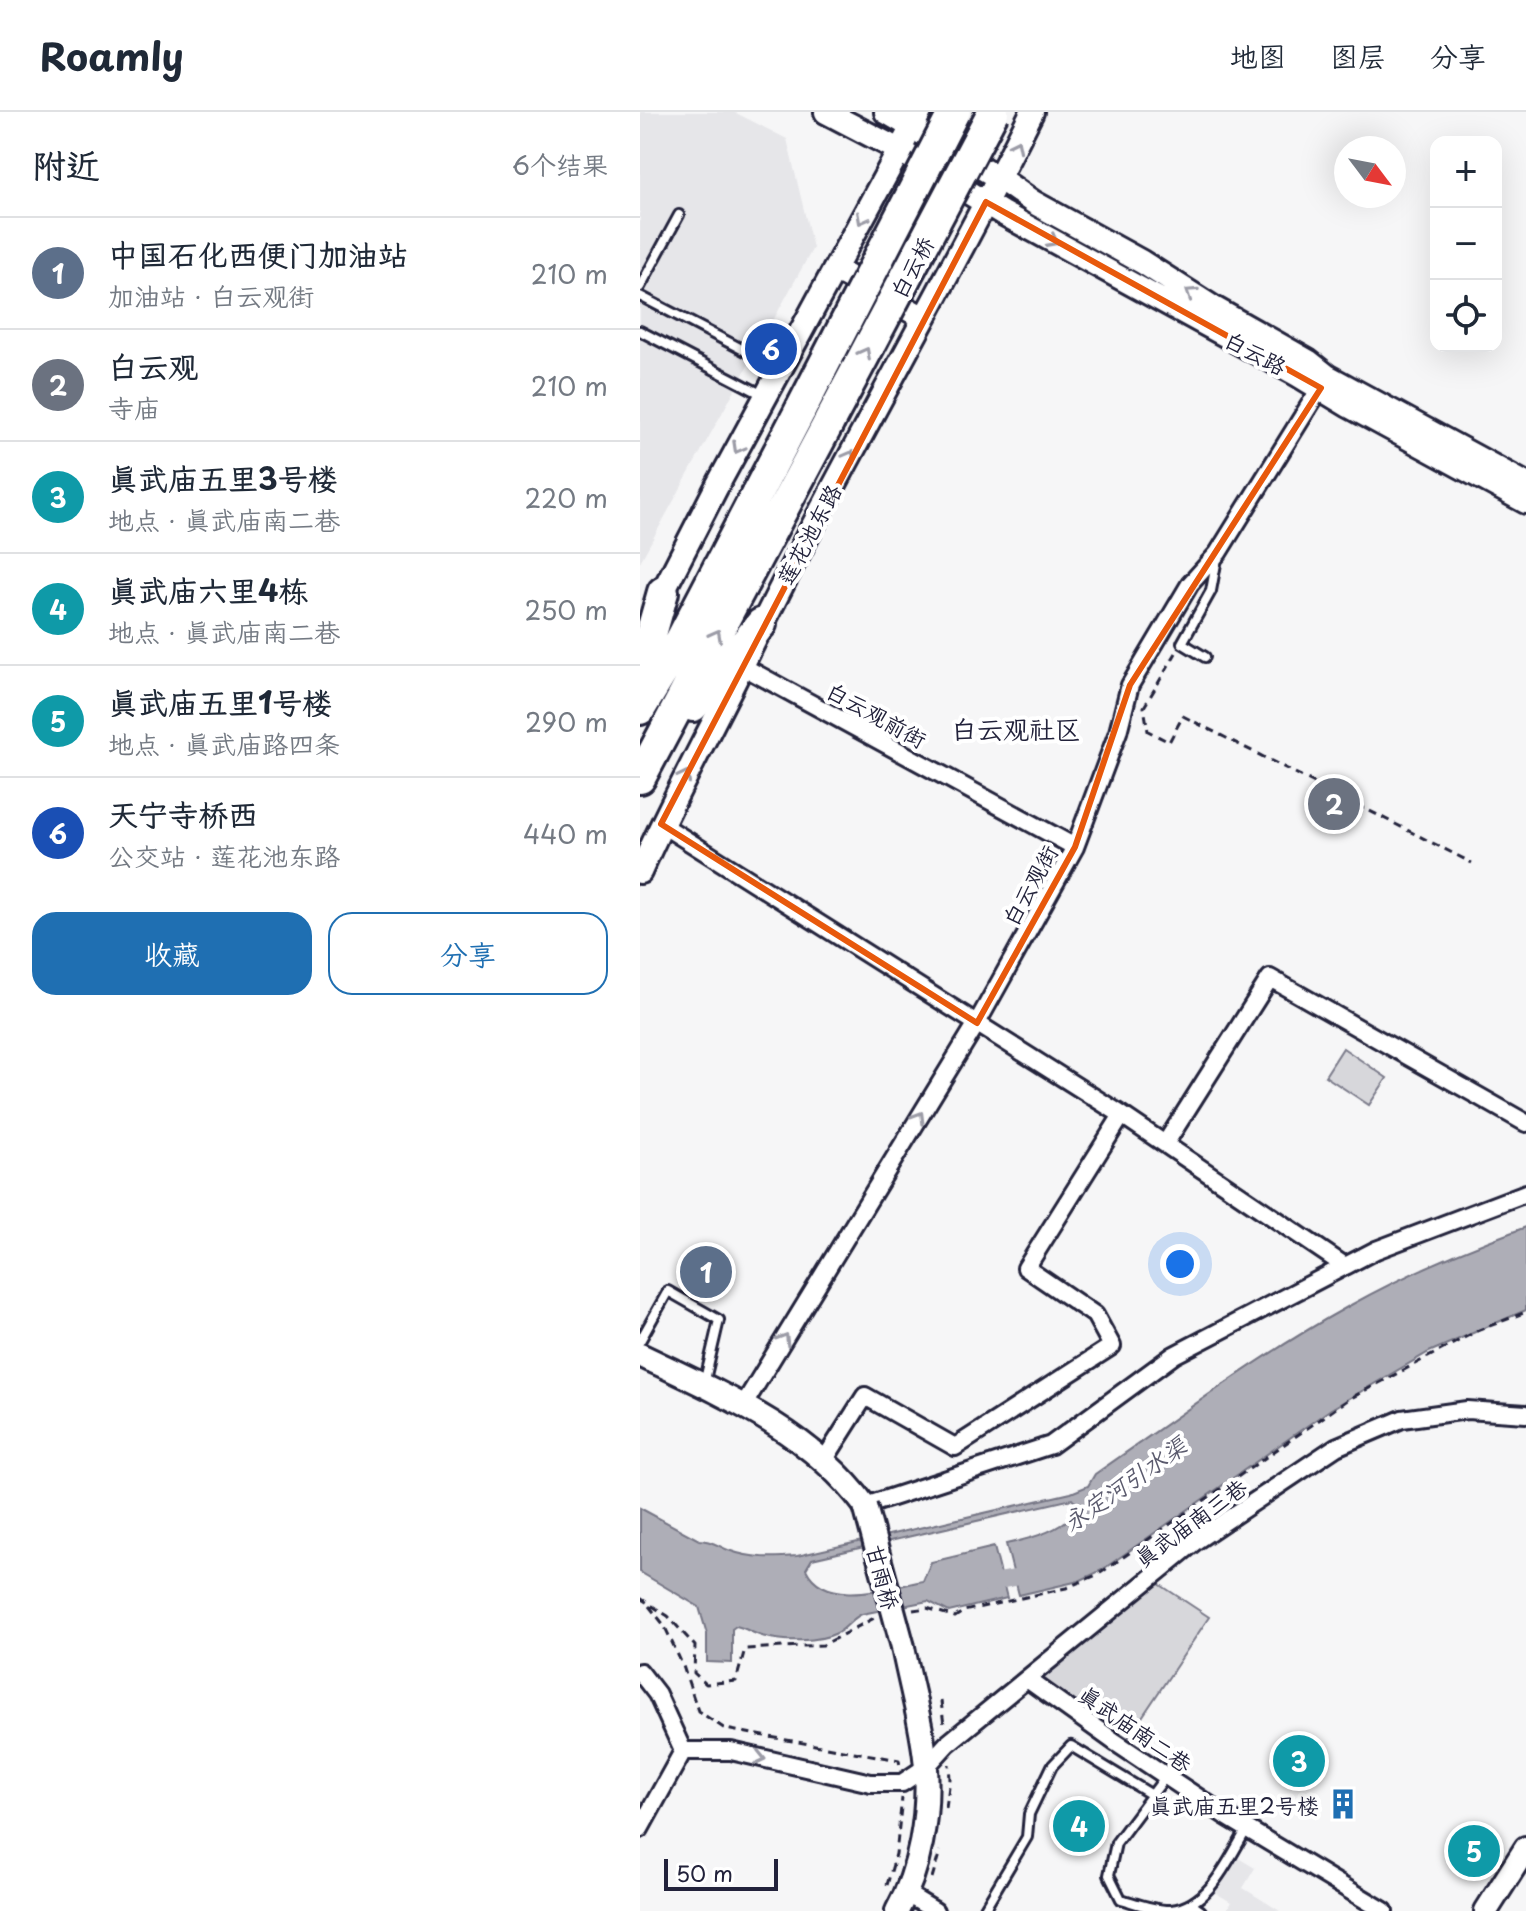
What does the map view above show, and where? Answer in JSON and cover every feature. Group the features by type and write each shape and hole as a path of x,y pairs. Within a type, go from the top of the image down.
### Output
{"highway":[{"name":"白云桥","path":"640,709 675,651 954,112"},
{"name":"白云桥","path":"829,422 993,112"},
{"name":"莲花池东路","path":"647,766 829,422"},
{"path":"640,673 663,592"},
{"path":"647,766 761,624"}],"street":[{"name":"白云路","path":"826,112 899,150 986,202 1324,382 1526,484"},
{"name":"白云路","path":"886,112 916,119 1033,202 1142,262 1214,308 1308,361 1349,406 1526,502"},
{"path":"999,178 1032,112"},
{"path":"640,634 916,119"},
{"name":"莲花池东路","path":"640,872 761,624 999,178"},
{"path":"836,270 924,318"},
{"name":"白云观街","path":"743,1406 977,1023 1075,847 1118,732 1130,685 1190,584 1218,553 1324,382"},
{"name":"白云观前街","path":"742,666 1075,847"},
{"path":"661,824 1122,1115 1345,1266"},
{"path":"1165,1144 1270,978 1526,1123"},
{"path":"825,1459 865,1396 955,1447 1112,1346 1095,1315 1026,1268 1122,1115"},
{"path":"640,1355 704,1384 825,1459 847,1480 865,1506 1051,1445 1174,1355 1376,1250 1526,1193"},
{"name":"真武庙南三巷","path":"902,1783 926,1767 947,1744 1197,1540 1336,1447 1402,1419 1467,1410 1526,1414"},
{"name":"甘雨桥","path":"865,1506 903,1647 926,1767 924,1821 897,1897"},
{"path":"640,1672 657,1694 683,1751"},
{"name":"真武庙南二巷","path":"1027,1679 1247,1829 1384,1911"},
{"path":"683,1751 731,1751 871,1783 902,1783"},
{"path":"640,1829 683,1751"},
{"path":"1486,1911 1526,1848"},
{"path":"897,1897 935,1911"}],"lane":[{"path":"640,287 679,215"},
{"path":"640,296 781,369"},
{"path":"640,331 766,396"},
{"path":"1205,657 1182,643 1211,591 1218,553"},
{"path":"640,1341 668,1291 719,1320 704,1384"},
{"path":"983,1911 1027,1837 1029,1814 1052,1766 1071,1746 1152,1795"},
{"path":"1166,1776 1116,1843 1109,1875 1121,1899 1169,1911 1191,1904 1212,1885 1247,1829"},
{"path":"1191,1904 1201,1911"}],"path":[{"path":"1182,643 1144,707 1148,731 1169,742 1183,716 1472,863"},
{"path":"903,1612 927,1608 955,1617 964,1611 1066,1588 1099,1574 1349,1399 1479,1330 1526,1312"},
{"path":"640,1598 668,1616 695,1646 694,1673 706,1684 736,1681 745,1649 823,1645 879,1616"},
{"path":"645,1601 664,1625 683,1666 698,1711 725,1729 899,1760 902,1783 896,1854 897,1897"}],"highlighted area":[{"path":"986,202 1321,388 1130,685 1075,847 977,1023 661,824"}],"shaded area":[{"path":"640,112 734,112 787,139 813,248 640,562"},
{"path":"1343,1048 1387,1078 1369,1105 1325,1076"},
{"path":"1150,1578 1209,1617 1122,1747 1027,1679"},
{"path":"1235,1856 1255,1868 1243,1888 1280,1911 1226,1911 1231,1902 1214,1892"}],"water":[{"path":"1526,1227 1526,1310 1429,1352 1331,1409 1102,1570 1079,1581 1019,1595 1006,1544 1047,1532 1066,1521 1078,1506 1072,1499 812,1559 806,1569 815,1581 828,1589 859,1592 923,1581 931,1562 994,1547 1007,1598 949,1612 928,1601 862,1614 837,1633 811,1640 774,1639 736,1626 732,1629 732,1663 707,1662 707,1634 699,1607 640,1572 640,1508 699,1540 746,1555 779,1557 797,1556 1071,1493 1088,1486 1095,1474 1316,1325 1414,1273"}],"waterway":[{"name":"永定河引水渠","path":"983,1584 1035,1574"}],"place":[{"name":"天宁寺桥西","path":"771,349"},
{"name":"白云观","path":"1334,804"},
{"name":"中国石化西便门加油站","path":"706,1272"},
{"name":"真武庙五里3号楼","path":"1299,1761"},
{"name":"真武庙五里2号楼","path":"1343,1804"},
{"name":"真武庙六里4栋","path":"1079,1826"},
{"name":"真武庙五里1号楼","path":"1474,1851"}],"district":[{"name":"白云观社区","path":"1016,728"}]}
